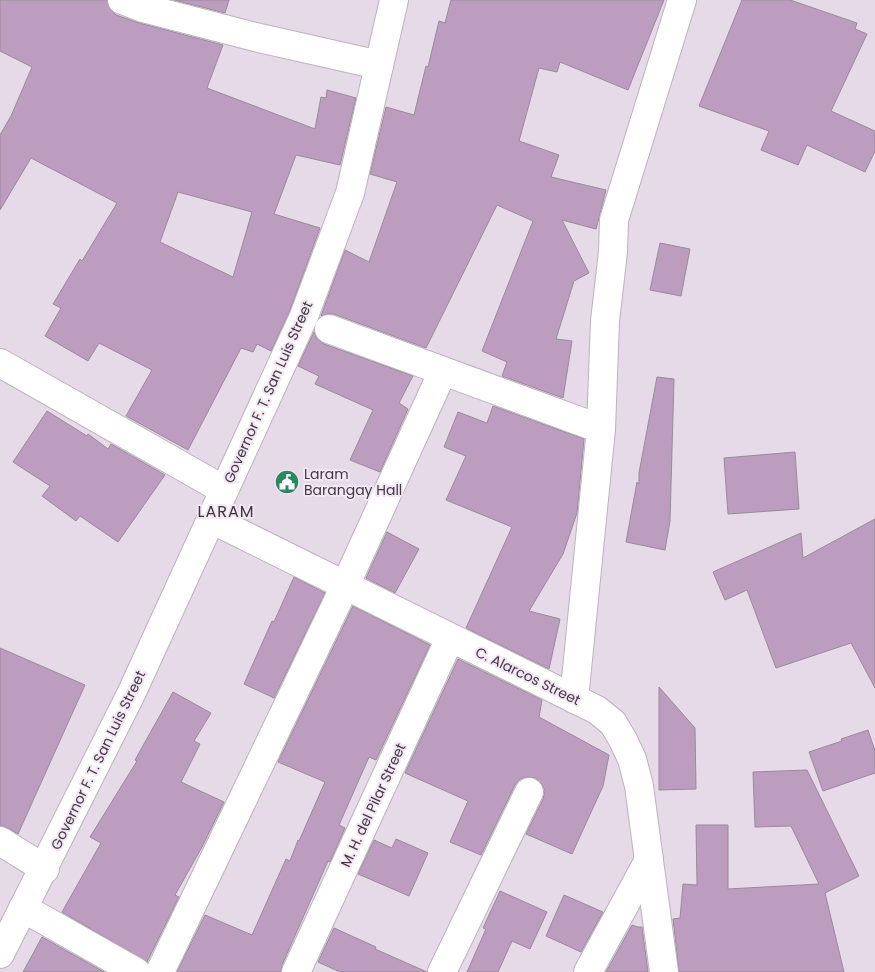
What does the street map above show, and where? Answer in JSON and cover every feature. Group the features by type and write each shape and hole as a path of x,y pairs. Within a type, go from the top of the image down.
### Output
{"street":[{"path":"122,0 143,8 190,20 379,65"},
{"name":"Governor F. T. San Luis Street","path":"0,954 45,869 132,694 300,327 350,193 394,0"},
{"path":"574,699 601,429 605,321 613,252 614,220 682,0"},
{"path":"329,329 601,429"},
{"path":"0,363 224,490"},
{"path":"160,972 345,586 443,371"},
{"name":"C. Alarcos Street","path":"211,519 598,710 613,723 624,740 632,759 639,786 664,972"},
{"name":"M. H. del Pilar Street","path":"296,972 450,638"},
{"path":"442,972 529,792"},
{"path":"0,841 45,869"},
{"path":"588,972 649,860"},
{"path":"23,908 136,972"}],"building":[{"path":"0,0 107,0 110,9 116,15 223,45 207,88 315,129 321,97 326,98 327,90 356,98 340,165 296,155 274,214 320,228 290,310 271,351 257,344 253,352 241,348 188,450 126,416 152,370 99,343 88,361 45,336 61,308 53,304 117,203 31,158 0,210 0,135 11,116 32,67 0,51","holes":["178,192 252,212 233,277 160,242"]},
{"path":"174,0 229,0 225,13"},
{"path":"451,0 664,0 628,90 560,62 557,72 539,68 519,141 559,155 551,177 606,190 596,229 562,220 589,273 574,281 556,339 572,341 563,398 502,376 507,362 482,351 533,221 497,205 426,348 334,314 321,316 345,250 369,262 397,182 370,174 386,107 414,115 439,21 445,23"},
{"path":"742,0 790,0 857,23 855,29 867,34 831,111 875,131 875,151 865,172 807,145 798,165 761,150 769,131 699,106"},
{"path":"660,243 690,249 681,296 650,290"},
{"path":"314,332 317,339 324,344 413,376 399,403 408,409 380,472 350,460 373,410 315,384 319,376 298,366"},
{"path":"657,377 674,379 670,521 665,550 626,542 637,482 639,484 639,473"},
{"path":"493,406 584,439 577,513 563,554 529,611 560,619 549,669 466,628 512,527 446,500 466,456 444,447 458,412 487,423"},
{"path":"47,411 87,436 88,434 108,449 111,444 165,475 118,542 80,516 76,521 42,496 50,486 13,462"},
{"path":"795,452 799,509 728,514 724,458"},
{"path":"875,519 875,688 851,643 776,668 747,590 725,600 713,572 801,533 803,558"},
{"path":"387,532 419,549 395,593 366,578"},
{"path":"294,577 325,593 274,698 244,684"},
{"path":"353,606 430,645 376,760 369,757 339,825 345,828 330,862 328,861 282,965 281,972 177,972 205,915 252,935 286,859 290,861 325,782 278,762"},
{"path":"0,648 85,685 18,834 0,825"},
{"path":"458,659 542,700 539,717 609,755 603,786 572,854 526,834 545,791 542,784 536,778 527,777 520,779 515,785 481,855 450,842 468,801 405,773"},
{"path":"659,687 695,728 696,789 659,790"},
{"path":"173,692 211,713 194,741 200,744 181,782 224,802 202,847 175,895 179,897 147,962 62,912 101,843 90,837 137,761 135,760"},
{"path":"868,730 875,751 875,773 823,791 809,752"},
{"path":"807,770 859,876 825,893 844,972 679,972 673,919 680,918 683,884 697,885 696,825 728,825 728,889 819,884 791,826 755,827 753,772"},
{"path":"396,839 428,853 409,896 358,874 374,840 392,848"},
{"path":"500,891 547,912 530,949 512,941 498,972 467,972 486,929 483,928"},
{"path":"564,895 603,912 581,952 546,936"},
{"path":"632,925 642,927 648,972 606,972"},
{"path":"334,928 427,972 340,972 318,962"},
{"path":"42,937 104,972 23,972"}],"place":[{"name":"Laram Barangay Hall","path":"287,482"}],"district":[{"name":"LARAM","path":"226,511"}]}
